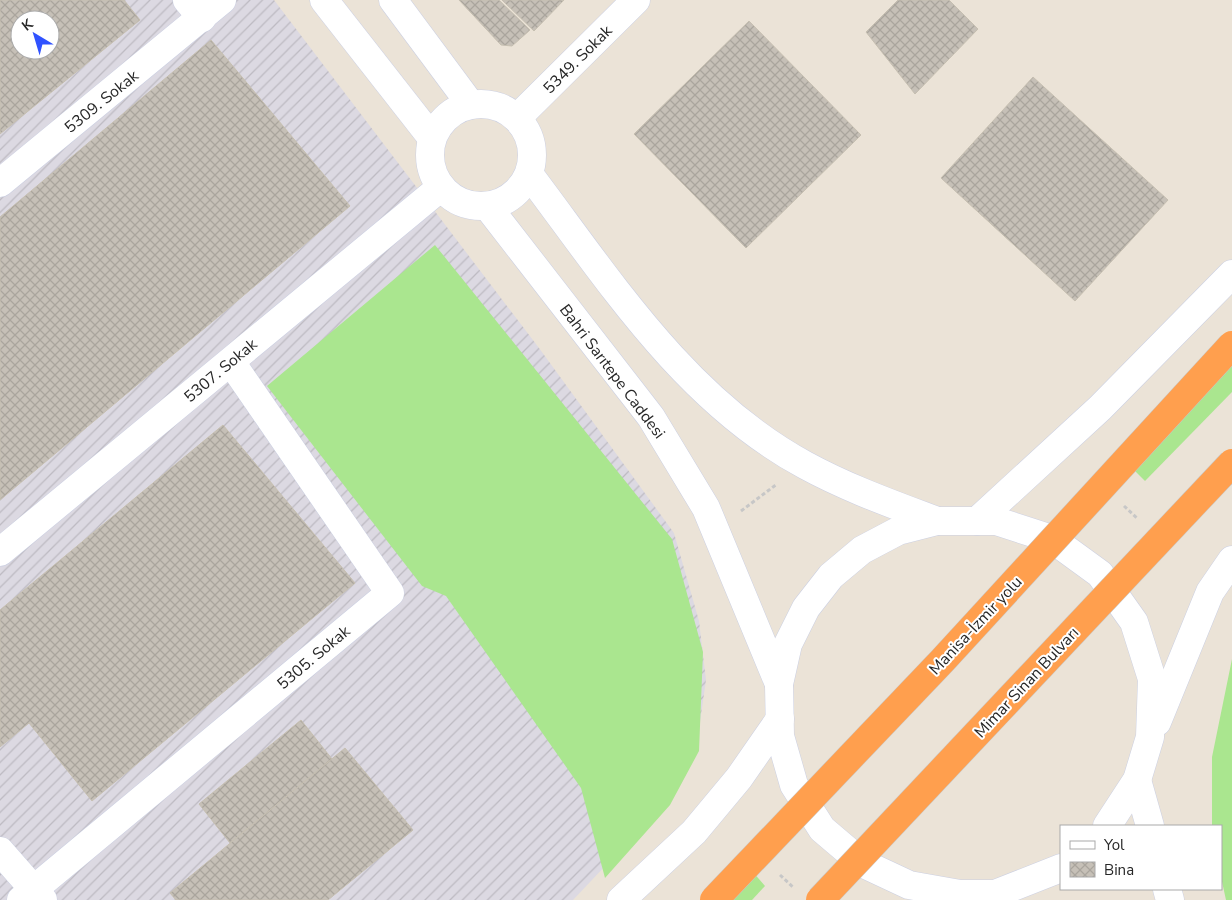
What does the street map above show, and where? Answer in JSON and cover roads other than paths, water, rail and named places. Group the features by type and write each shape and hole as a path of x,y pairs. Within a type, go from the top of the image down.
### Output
{"highway":[{"name":"Manisa-İzmir yolu","path":"714,900 942,661 1232,345"},
{"name":"Mimar Sinan Bulvarı","path":"820,900 1232,463"}],"main road":[{"name":"5309. Sokak","path":"0,183 195,9 222,0"},
{"path":"324,0 432,138"},
{"path":"393,0 471,104"},
{"name":"5349. Sokak","path":"517,118 636,0"},
{"path":"471,104 488,104 504,108 517,118 526,130 532,144 533,160 529,174 519,190 506,201 488,207 470,206 454,200 440,188 431,172 429,155 432,138 441,122 454,110 471,104"},
{"path":"529,174 636,315 686,373 743,424 812,468 854,489 937,521"},
{"name":"5307. Sokak","path":"0,552 440,188"},
{"name":"Bahri Sarıtepe Caddesi","path":"488,207 650,417 706,508 779,684"},
{"path":"977,521 1100,408 1232,274"},
{"name":"5305. Sokak","path":"33,896 390,592 231,362"},
{"path":"1060,868 982,897 908,885 862,863 822,829 794,785 780,736 779,684 788,644 806,608 831,576 862,550 898,531 937,521 996,521 1052,539 1100,574 1134,622 1152,679 1150,738"},
{"path":"1108,825 1138,780 1150,738 1210,592 1232,560"},
{"path":"621,900 694,832 739,778 780,719"},
{"path":"1138,780 1150,825"},
{"path":"0,851 33,896"}]}
